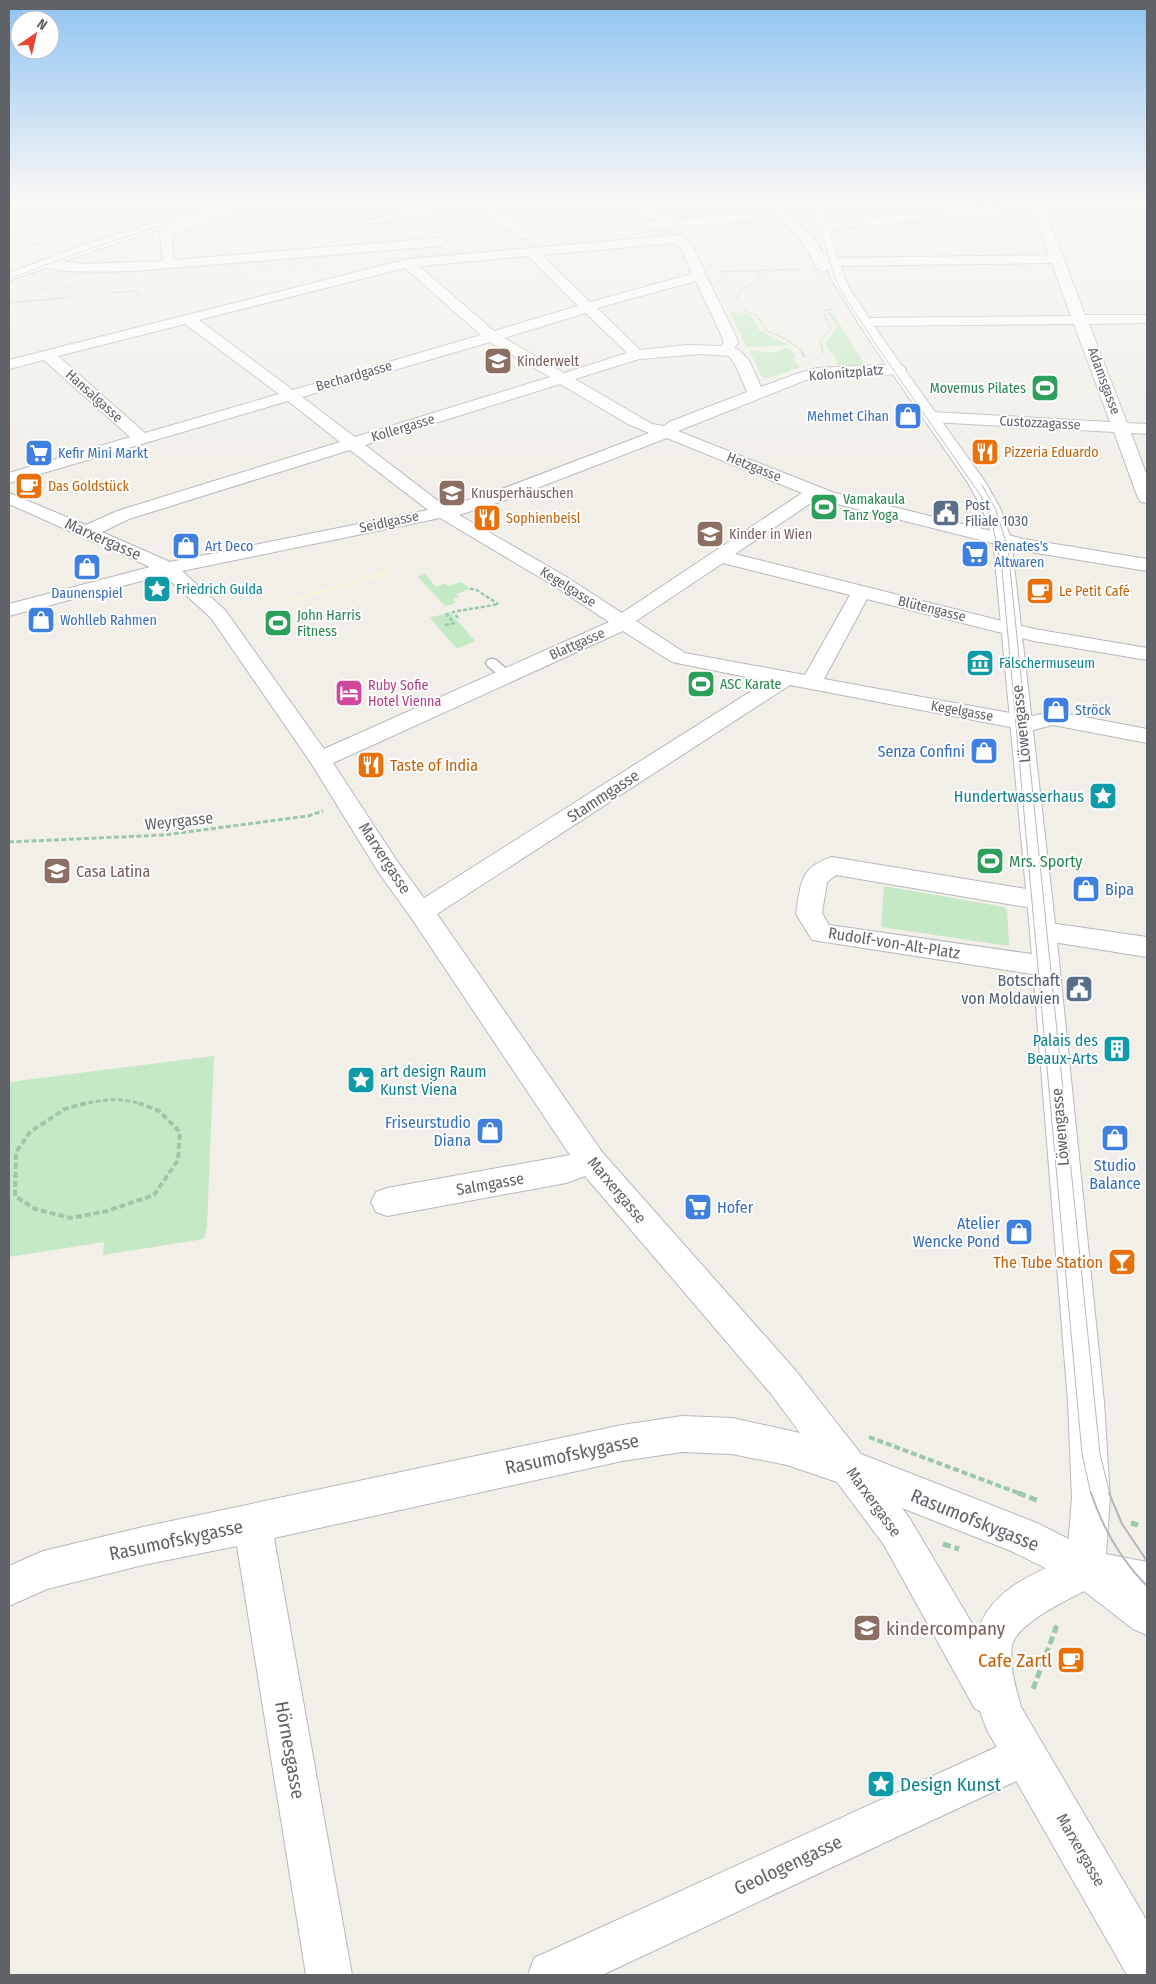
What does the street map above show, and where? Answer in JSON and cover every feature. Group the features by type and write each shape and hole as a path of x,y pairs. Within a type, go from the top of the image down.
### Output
{"street":[{"path":"9,364 297,291"},
{"name":"Hetzgasse","path":"439,291 491,336 647,428 667,432 826,496 1024,545 1147,565"},
{"path":"570,291 637,355"},
{"name":"Bechardgasse","path":"9,478 646,291"},
{"path":"706,291 730,339 730,343 725,350 738,357 756,394"},
{"name":"Löwengasse","path":"845,291 864,322 932,417 988,501 1002,539 1038,900 1043,932 1044,966 1086,1402 1091,1498 1086,1569"},
{"name":"Adamsgasse","path":"1070,291 1147,498"},
{"name":"Kegelgasse","path":"187,318 290,394 440,512 558,580 679,658 1021,722 1033,723 1052,718 1147,736"},
{"path":"864,322 1147,320"},
{"name":"Kollergasse","path":"87,532 123,515 637,355 656,352 725,350"},
{"name":"Hansalgasse","path":"47,354 142,439"},
{"name":"Kolonitzplatz","path":"756,394 810,375 898,369"},
{"name":"Seidlgasse","path":"9,610 168,568 460,509 500,496 667,432 675,425 756,394"},
{"name":"Custozzagasse","path":"932,417 1147,429"},
{"name":"Blattgasse","path":"320,760 500,670 613,628 815,492"},
{"name":"Marxergasse","path":"9,498 168,568 218,614 349,803 388,867 591,1160 784,1383 898,1532 1017,1703 1025,1754 1147,1965"},
{"name":"Blütengasse","path":"719,556 1034,635 1147,654"},
{"path":"811,683 861,592"},
{"name":"Stammgasse","path":"421,912 785,679"},
{"name":"Kegelgasse","path":"1125,732 1147,747"},
{"name":"Rudolf-von-Alt-Platz","path":"1038,900 832,866 815,878 809,914 821,933 1044,966"},
{"path":"1043,932 1147,947"},
{"name":"Salmgasse","path":"387,1202 566,1170 591,1160"},
{"name":"Rasumofskygasse","path":"9,1586 26,1568 252,1524 622,1443 682,1434 732,1436 787,1446 851,1469 1023,1537 1086,1569 1147,1615"},
{"name":"Hörnesgasse","path":"252,1524 329,1975"},
{"path":"1017,1703 993,1678 992,1646 1002,1624 1030,1598 1086,1569"},
{"name":"Rasumofskygasse","path":"1086,1569 1147,1581"},
{"name":"Geologengasse","path":"551,1975 1025,1754"}],"path":[{"path":"108,294 134,291 145,301"},
{"path":"735,301 742,291"},
{"path":"9,303 73,297"},
{"path":"740,308 757,316 767,331 786,339 800,349 808,362"},
{"path":"827,360 820,341 831,329 823,311 834,309"},
{"path":"458,618 453,612 499,604 475,589 470,589"},
{"path":"445,625 454,623 446,613"},
{"name":"Weyrgasse","path":"9,842 164,835 308,816 349,803"},
{"path":"317,804 322,812"},
{"path":"128,1099 160,1111 180,1132 178,1160 154,1195 107,1211 71,1218 35,1209 15,1196 15,1171 16,1152 30,1132 65,1109 95,1102 128,1099"},
{"path":"862,1432 869,1438 1039,1501"},
{"path":"1131,1523 1138,1525"},
{"path":"1017,1703 1056,1628"}],"green space":[{"path":"735,311 752,316 759,330 789,345 746,347 730,312"},
{"path":"828,313 833,313 863,365 841,366 836,364 838,362 825,344 837,327"},
{"path":"784,348 790,348 796,358 793,359 800,367 770,378 762,377 749,350 771,353"},
{"path":"425,574 436,587 445,583 448,586 462,582 470,589 456,594 459,597 453,599 456,603 445,606 418,577"},
{"path":"450,612 475,641 457,649 430,618"},
{"path":"884,886 1004,907 1007,910 1009,946 881,927"},
{"path":"214,1056 207,1227 204,1239 103,1255 104,1242 9,1257 9,1082"}],"sand":[{"path":"392,570 394,572 294,601 292,599"}],"tram line":[{"path":"841,291 876,345 981,496 992,522 1002,570 1082,1454 1091,1494"},
{"path":"982,485 996,510 1008,549 1100,1454 1110,1494"},
{"path":"1091,1493 1113,1543 1137,1576 1147,1586"},
{"path":"1109,1493 1122,1524 1147,1561"}],"railway":[{"path":"9,292 26,291"}],"place":[{"name":"Kinderwelt","path":"498,361"},
{"name":"Movemus Pilates","path":"1045,388"},
{"name":"Mehmet Cihan","path":"908,416"},
{"name":"Pizzeria Eduardo","path":"985,452"},
{"name":"Kefir Mini Markt","path":"39,453"},
{"name":"Das Goldstück","path":"29,486"},
{"name":"Knusperhäuschen","path":"452,493"},
{"name":"Vamakaula Tanz Yoga","path":"824,507"},
{"name":"Post Filiale 1030","path":"946,513"},
{"name":"Sophienbeisl","path":"487,518"},
{"name":"Kinder in Wien","path":"710,534"},
{"name":"Art Deco","path":"186,546"},
{"name":"Renates's Altwaren","path":"975,554"},
{"name":"Daunenspiel","path":"87,567"},
{"name":"Friedrich Gulda","path":"157,589"},
{"name":"Le Petit Café","path":"1040,591"},
{"name":"Wohlleb Rahmen","path":"41,620"},
{"name":"John Harris Fitness","path":"278,623"},
{"name":"Fälschermuseum","path":"980,663"},
{"name":"ASC Karate","path":"701,684"},
{"name":"Ruby Sofie Hotel Vienna","path":"349,693"},
{"name":"Ströck","path":"1056,710"},
{"name":"Senza Confini","path":"984,751"},
{"name":"Taste of India","path":"371,765"},
{"name":"Hundertwasserhaus","path":"1103,796"},
{"name":"Mrs. Sporty","path":"990,861"},
{"name":"Casa Latina","path":"57,871"},
{"name":"Bipa","path":"1086,889"},
{"name":"Botschaft von Moldawien","path":"1079,989"},
{"name":"Palais des Beaux-Arts","path":"1117,1049"},
{"name":"art design Raum Kunst Viena","path":"361,1080"},
{"name":"Friseurstudio Diana","path":"490,1131"},
{"name":"Studio Balance","path":"1115,1138"},
{"name":"Hofer","path":"698,1207"},
{"name":"Atelier Wencke Pond","path":"1019,1232"},
{"name":"The Tube Station","path":"1122,1262"},
{"name":"kindercompany","path":"867,1628"},
{"name":"Cafe Zartl","path":"1071,1660"},
{"name":"Design Kunst","path":"881,1784"}]}
